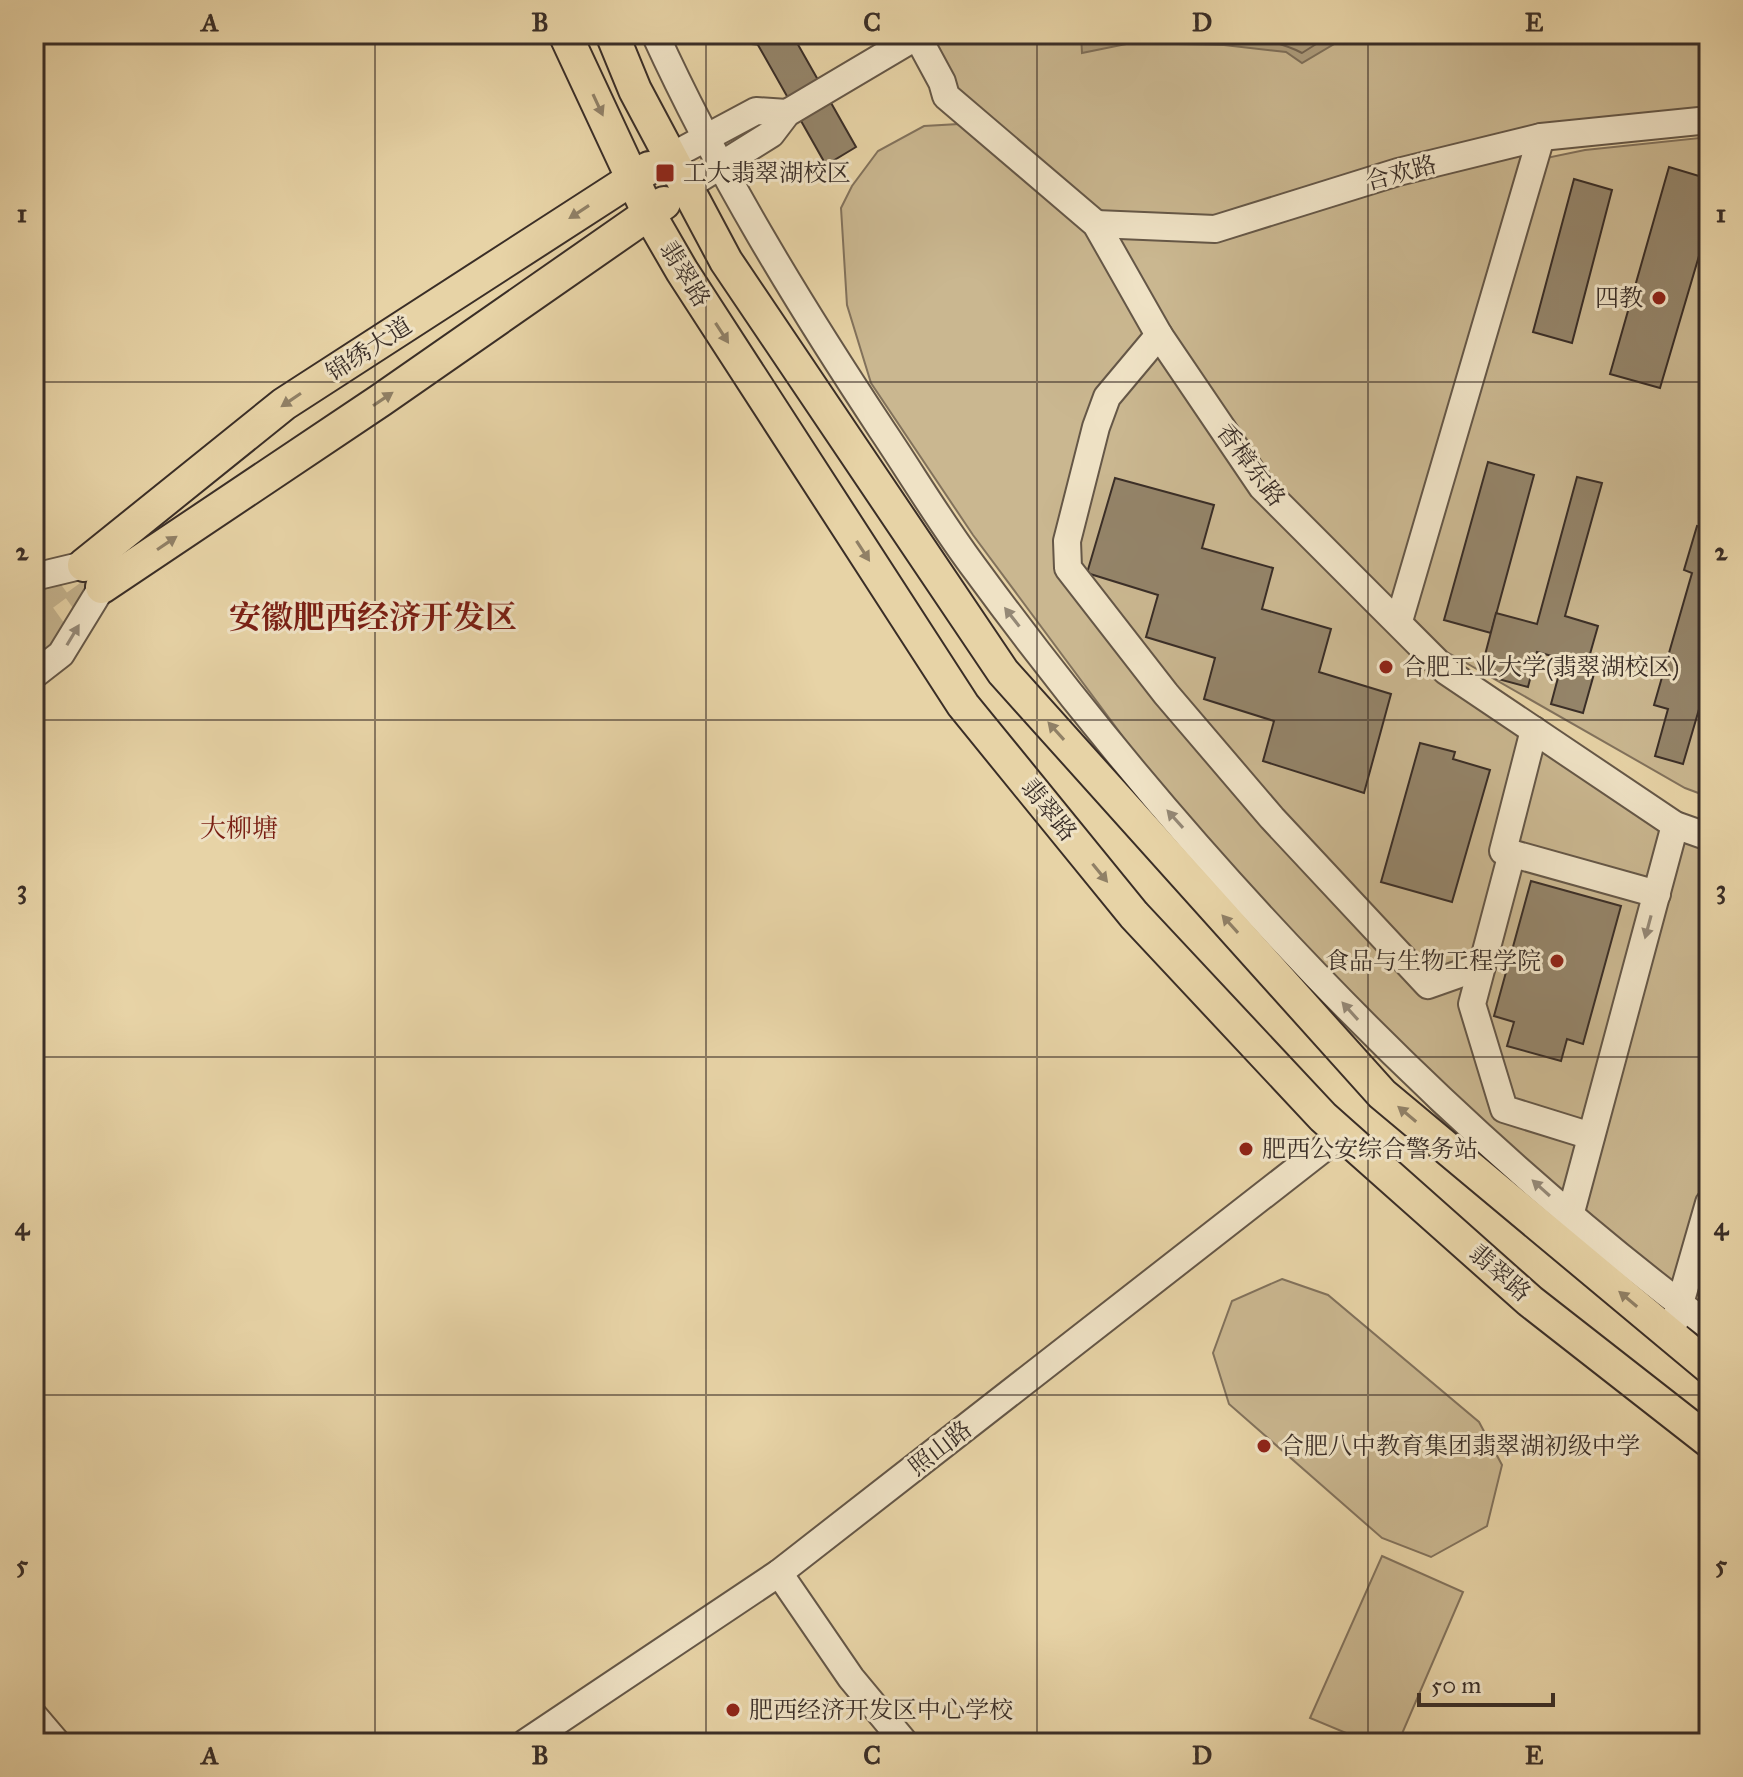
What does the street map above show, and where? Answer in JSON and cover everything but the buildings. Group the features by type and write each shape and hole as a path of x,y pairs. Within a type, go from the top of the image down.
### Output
{"main road":[{"name":"翡翠路","path":"565,34 649,214 682,271 963,705 1134,915 1342,1134 1530,1301 1709,1441"},
{"name":"翡翠路","path":"612,34 635,90 726,261 1003,672 1382,1094 1566,1229 1671,1336 1709,1367"},
{"name":"锦绣大道","path":"93,576 284,404 632,177 670,157"},
{"name":"锦绣大道","path":"93,576 381,400 686,187"}],"street":[{"path":"655,34 721,165 838,363 974,568 1123,762 1360,1023 1566,1229 1616,1257 1709,1326"},
{"path":"686,187 771,134 787,113 917,37"},
{"name":"香樟东路","path":"917,37 942,82 946,96 1096,224 1159,335 1262,487 1446,671 1675,825 1709,837"},
{"path":"670,157 756,111 787,113"},
{"name":"合欢路","path":"1096,224 1215,229 1398,172 1541,137 1709,120"},
{"path":"1399,621 1541,137"},
{"path":"1159,335 1107,397 1096,427 1067,541 1068,568 1166,694 1272,818 1428,985 1482,966"},
{"path":"34,577 93,576 61,654 34,675"},
{"path":"1534,730 1503,851 1657,894"},
{"path":"1566,1229 1675,825"},
{"path":"1512,853 1472,1004 1504,1109 1591,1136"},
{"name":"照山路","path":"525,1743 779,1573 1342,1134"},
{"path":"1671,1336 1709,1203"},
{"path":"779,1573 851,1678 905,1743"},
{"path":"34,1716 57,1743"}],"shaded area":[{"path":"701,34 777,34 758,45 703,37"},
{"name":"合肥工业大学(翡翠湖校区)","path":"916,34 1709,34 1709,120 1541,138 1400,621 1676,827 1709,838 1709,1203 1671,1336 1562,1244 1375,1051 1202,843 973,535 871,383 847,305 841,208 852,186 878,151 924,126 976,123"},
{"path":"1709,137 1709,797 1685,788 1447,652 1413,618 1546,158 1585,150"},
{"path":"1282,1279 1328,1295 1479,1422 1502,1465 1487,1526 1431,1557 1382,1538 1229,1404 1213,1353 1232,1301"},
{"path":"1382,1556 1463,1592 1398,1743 1370,1743 1310,1718"}],"water":[{"path":"1081,34 1351,34 1302,63 1286,52 1224,45 1131,43 1082,53"}],"tunnel":[{"path":"34,602 84,565"},
{"path":"34,636 102,587"}],"place":[{"name":"工大翡翠湖校区","path":"665,173"},
{"name":"四教","path":"1659,298"},
{"name":"合肥工业大学(翡翠湖校区)","path":"1386,667"},
{"name":"食品与生物工程学院","path":"1557,961"},
{"name":"肥西公安综合警务站","path":"1246,1149"},
{"name":"合肥八中教育集团翡翠湖初级中学","path":"1264,1446"},
{"name":"肥西经济开发区中心学校","path":"733,1710"}],"district":[{"name":"安徽肥西经济开发区","path":"373,617"},
{"name":"大柳塘","path":"239,828"}]}
